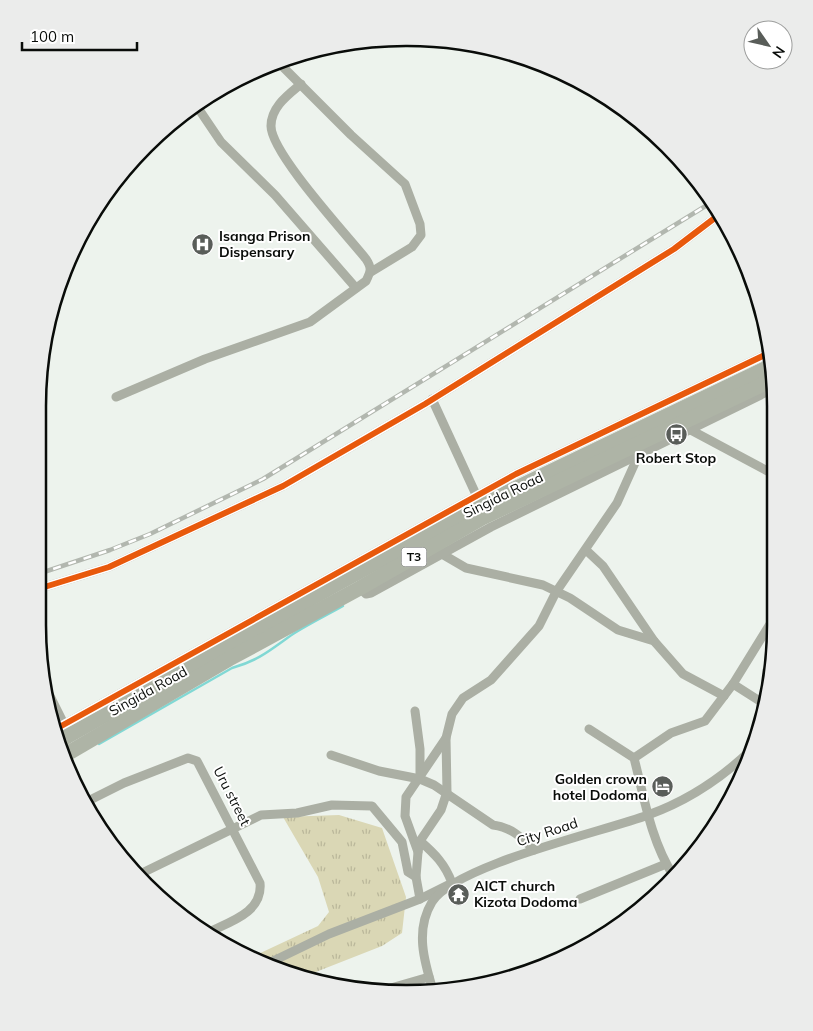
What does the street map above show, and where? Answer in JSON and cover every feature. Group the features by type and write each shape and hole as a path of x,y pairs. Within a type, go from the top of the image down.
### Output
{"highway":[{"name":"Singida Road","path":"64,733 333,586 479,501 683,422 765,370"},
{"name":"Singida Road","path":"70,752 229,659 360,588 482,518 766,383"}],"street":[{"path":"116,397 205,359 310,322 366,281 371,272 418,242 421,235 420,224 404,180 351,135 284,68"},
{"path":"301,84 280,102 274,112 271,126 274,142 288,164 366,259 371,267 371,272"},
{"path":"200,111 221,142 275,195 356,288"},
{"path":"46,586 109,566 283,486 432,399 674,249 714,219"},
{"path":"432,399 479,501 524,470 763,356"},
{"path":"360,588 366,594 371,594 508,518 638,454 683,422 766,391"},
{"path":"683,422 767,471"},
{"path":"420,899 416,877 418,852 420,841 441,810 447,792 446,738 452,714 463,698 491,680 539,626 556,592 617,503 638,454"},
{"path":"586,550 603,566 654,641 683,674 724,696"},
{"path":"442,554 466,568 543,585 577,602 618,630 654,641"},
{"path":"634,758 671,733 702,724 724,696 767,629"},
{"path":"732,684 759,700"},
{"path":"415,711 420,749 420,780"},
{"path":"589,729 634,758 648,815 670,870"},
{"path":"418,852 404,816 406,797 420,780 446,738"},
{"path":"331,755 379,771 420,780 447,792 467,809 493,825 504,826 515,831 534,850"},
{"name":"Uru street","path":"92,799 124,783 188,758 192,758 202,767 260,883 260,895 256,905 246,914 215,929"},
{"name":"City Road","path":"431,984 421,943 423,922 432,901 452,883 534,850 648,815 713,782 740,759"},
{"path":"145,872 260,816 297,813 332,805 372,806 399,838 408,872 416,877"},
{"path":"277,960 329,934 420,899 452,883 442,862 420,841"},
{"path":"580,899 666,864"},
{"path":"403,985 429,978"}],"green space":[{"path":"339,815 382,828 406,897 402,933 382,946 315,972 291,966 260,953 318,926 329,912 318,877 283,817"}],"waterway":[{"path":"99,744 232,668 258,658 299,630 343,606"}],"railway":[{"path":"46,571 110,550 150,534 263,479 706,206"}],"cycle path":[{"path":"46,587 109,567 283,486 425,404 674,249 714,219"},
{"path":"61,726 516,474 763,356"}],"place":[{"name":"Isanga Prison Dispensary","path":"203,244"},
{"name":"Robert Stop","path":"676,435"},
{"name":"Golden crown hotel Dodoma","path":"663,787"},
{"name":"AICT church Kizota Dodoma","path":"458,894"}]}
